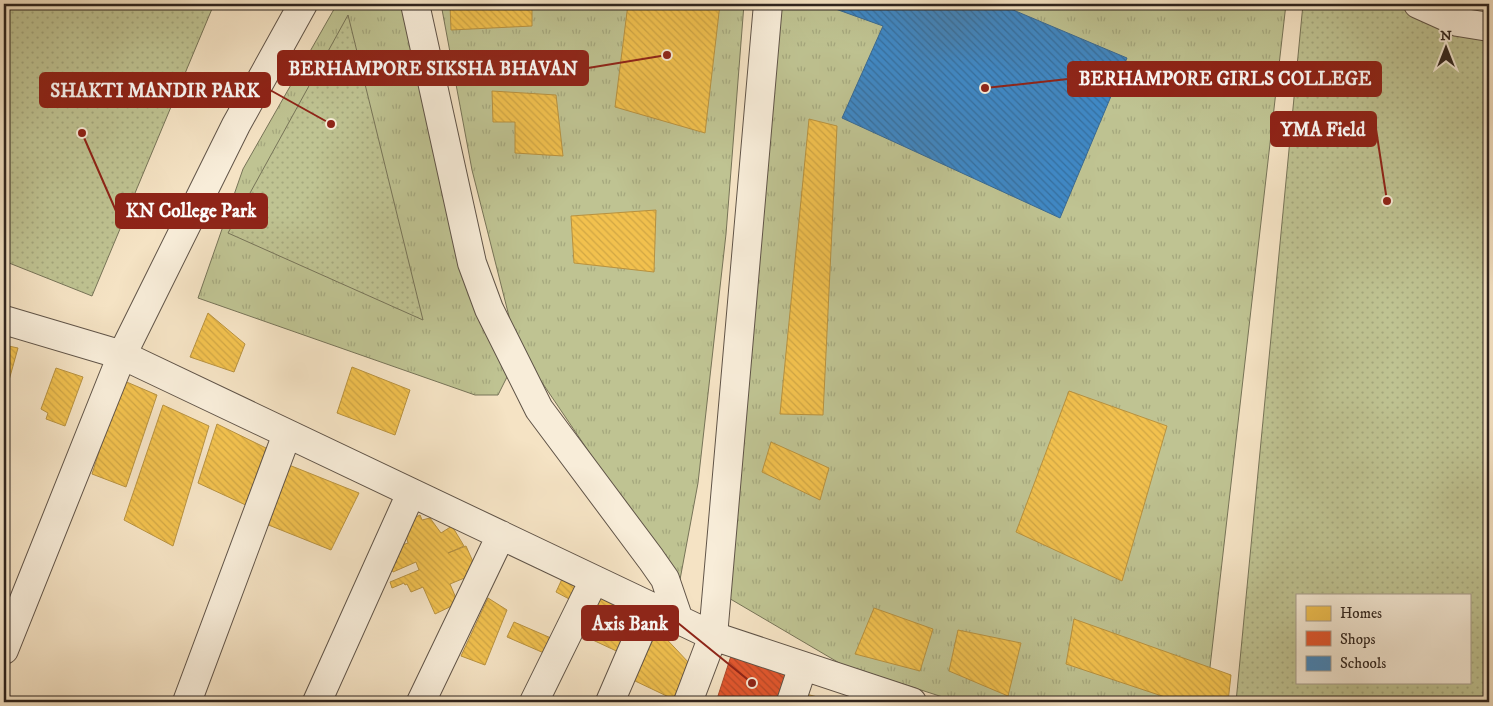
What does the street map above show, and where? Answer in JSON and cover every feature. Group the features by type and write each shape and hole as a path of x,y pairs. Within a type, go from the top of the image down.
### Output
{"street":[{"path":"4,650 122,355 236,125 302,4"},
{"path":"415,4 472,263 489,309 539,408 665,579 679,620"},
{"path":"688,702 713,636 768,4"},
{"path":"1418,4 1458,22 1489,28"},
{"path":"4,320 122,355 713,636 912,702"},
{"path":"187,702 287,434"},
{"path":"317,702 411,493"},
{"path":"420,702 501,535"},
{"path":"534,702 594,580"},
{"path":"610,702 651,607"},
{"path":"791,702 803,666"}],"green space":[{"path":"4,4 214,4 92,296 4,261"},
{"path":"337,4 418,4 495,341 507,377 498,395 475,395 198,298 243,169"},
{"path":"441,4 744,4 726,234 698,483 679,585 516,344 472,170"},
{"path":"770,4 1286,4 1206,702 958,702 841,664 710,587"},
{"path":"1303,4 1418,4 1489,27 1489,702 1236,702"},
{"path":"348,15 423,320 228,233"}],"building: Homes":[{"path":"450,4 532,4 532,26 451,30"},
{"path":"628,4 720,4 705,133 615,107"},
{"path":"492,91 556,95 563,156 515,153 515,122 493,122"},
{"path":"809,119 837,126 823,415 780,414"},
{"path":"656,210 654,272 574,263 571,216"},
{"path":"208,313 245,344 234,372 190,357"},
{"path":"4,345 18,348 6,391 4,390"},
{"path":"352,367 410,390 395,435 337,413"},
{"path":"56,368 83,377 65,426 46,419 48,413 41,409"},
{"path":"122,380 157,395 126,487 92,474"},
{"path":"1069,391 1167,426 1122,581 1016,532"},
{"path":"163,405 209,426 173,546 124,520"},
{"path":"217,424 266,448 250,507 198,483"},
{"path":"771,442 829,468 820,500 762,472"},
{"path":"289,465 359,493 331,550 266,524"},
{"path":"420,515 422,520 430,518 441,533 452,526 464,546 448,553 466,546 474,564 470,567 472,570 466,573 467,577 450,584 458,603 435,614 423,587 411,592 407,584 405,585 404,583 392,588 390,582 419,570 416,562 393,572 389,565 397,562 394,556 396,547 408,543 403,523"},
{"path":"562,579 578,586 571,600 556,592"},
{"path":"597,591 642,611 625,655 582,635"},
{"path":"488,598 507,610 485,665 461,656"},
{"path":"874,608 933,629 920,671 855,654"},
{"path":"1074,619 1231,675 1228,702 1180,702 1066,664"},
{"path":"514,622 551,638 544,653 507,637"},
{"path":"658,630 690,664 673,699 633,680"},
{"path":"958,630 1021,643 1008,696 949,671"},
{"path":"802,693 837,702 799,702"}],"building: Shops":[{"path":"731,656 791,675 784,702 716,702"}],"building: Schools":[{"path":"832,4 999,4 1127,58 1060,218 842,118 883,26 830,7"}],"place":[{"name":"BERHAMPORE SIKSHA BHAVAN","path":"667,55"},
{"name":"BERHAMPORE GIRLS COLLEGE","path":"985,88"},
{"name":"SHAKTI MANDIR PARK","path":"331,124"},
{"name":"KN College Park","path":"82,133"},
{"name":"YMA Field","path":"1387,201"},
{"name":"Axis Bank","path":"752,683"}]}
